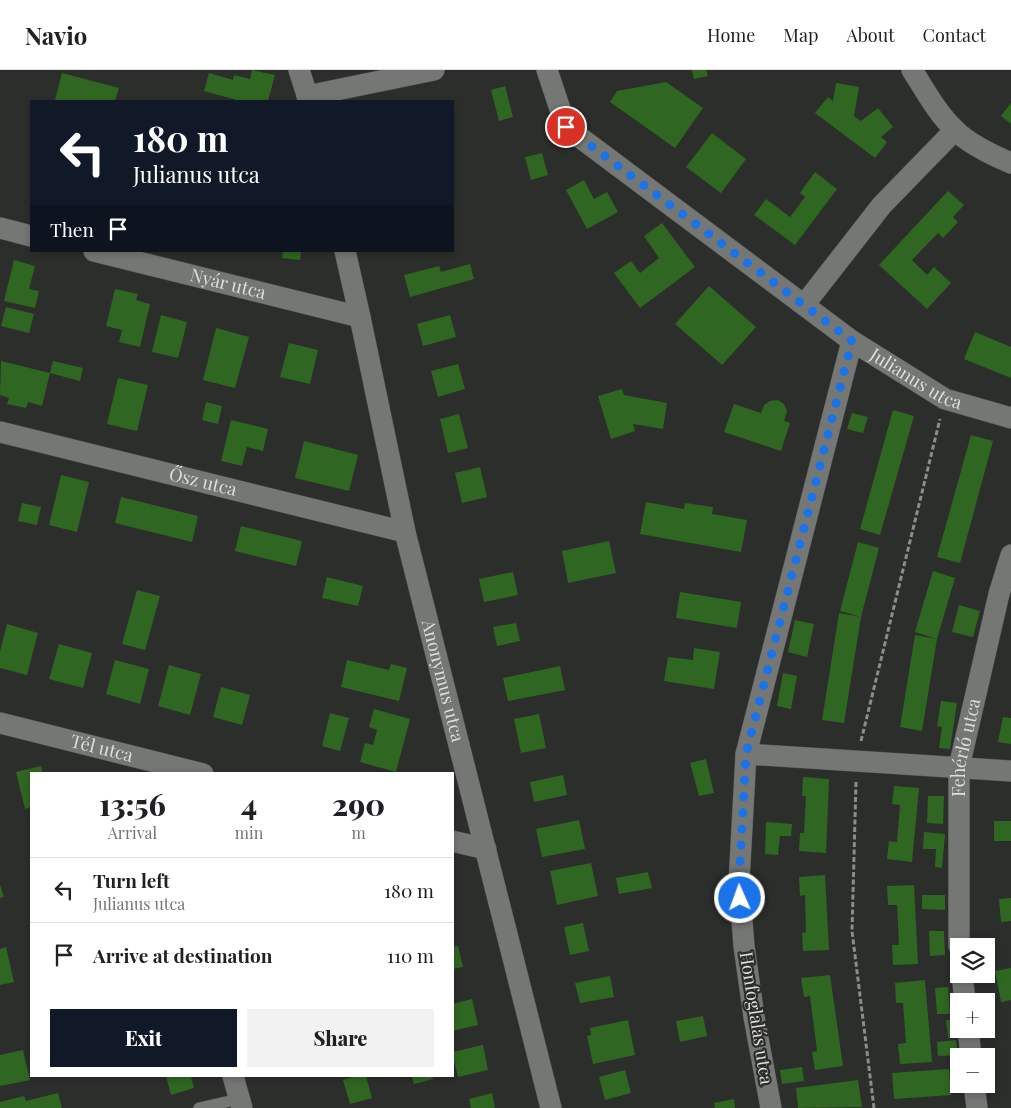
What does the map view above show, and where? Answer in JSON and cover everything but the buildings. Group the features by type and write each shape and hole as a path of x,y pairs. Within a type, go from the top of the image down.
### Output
{"street":[{"path":"299,70 308,98 434,70"},
{"name":"Julianus utca","path":"547,70 566,127 852,341 945,399 1011,418"},
{"path":"912,70 938,110 955,130 966,139 1011,164"},
{"path":"804,305 882,205 955,130"},
{"path":"0,228 30,236"},
{"name":"Nyár utca","path":"98,252 360,317"},
{"name":"Anonymus utca","path":"344,252 360,317 405,532 551,1108"},
{"name":"Honfoglalás utca","path":"770,1108 744,946 739,882 746,754 852,341"},
{"name":"Ősz utca","path":"0,432 405,532"},
{"name":"Fehérló utca","path":"959,938 959,767 999,594 1011,555"},
{"name":"Tél utca","path":"0,723 153,767 189,772"},
{"path":"746,754 1011,771"},
{"path":"454,841 486,849"},
{"path":"233,1077 240,1103"},
{"path":"975,1093 977,1108"}],"lane":[{"path":"199,1108 240,1103"}],"route":[{"path":"566,127 852,341 746,754 739,882 740,898"}]}
